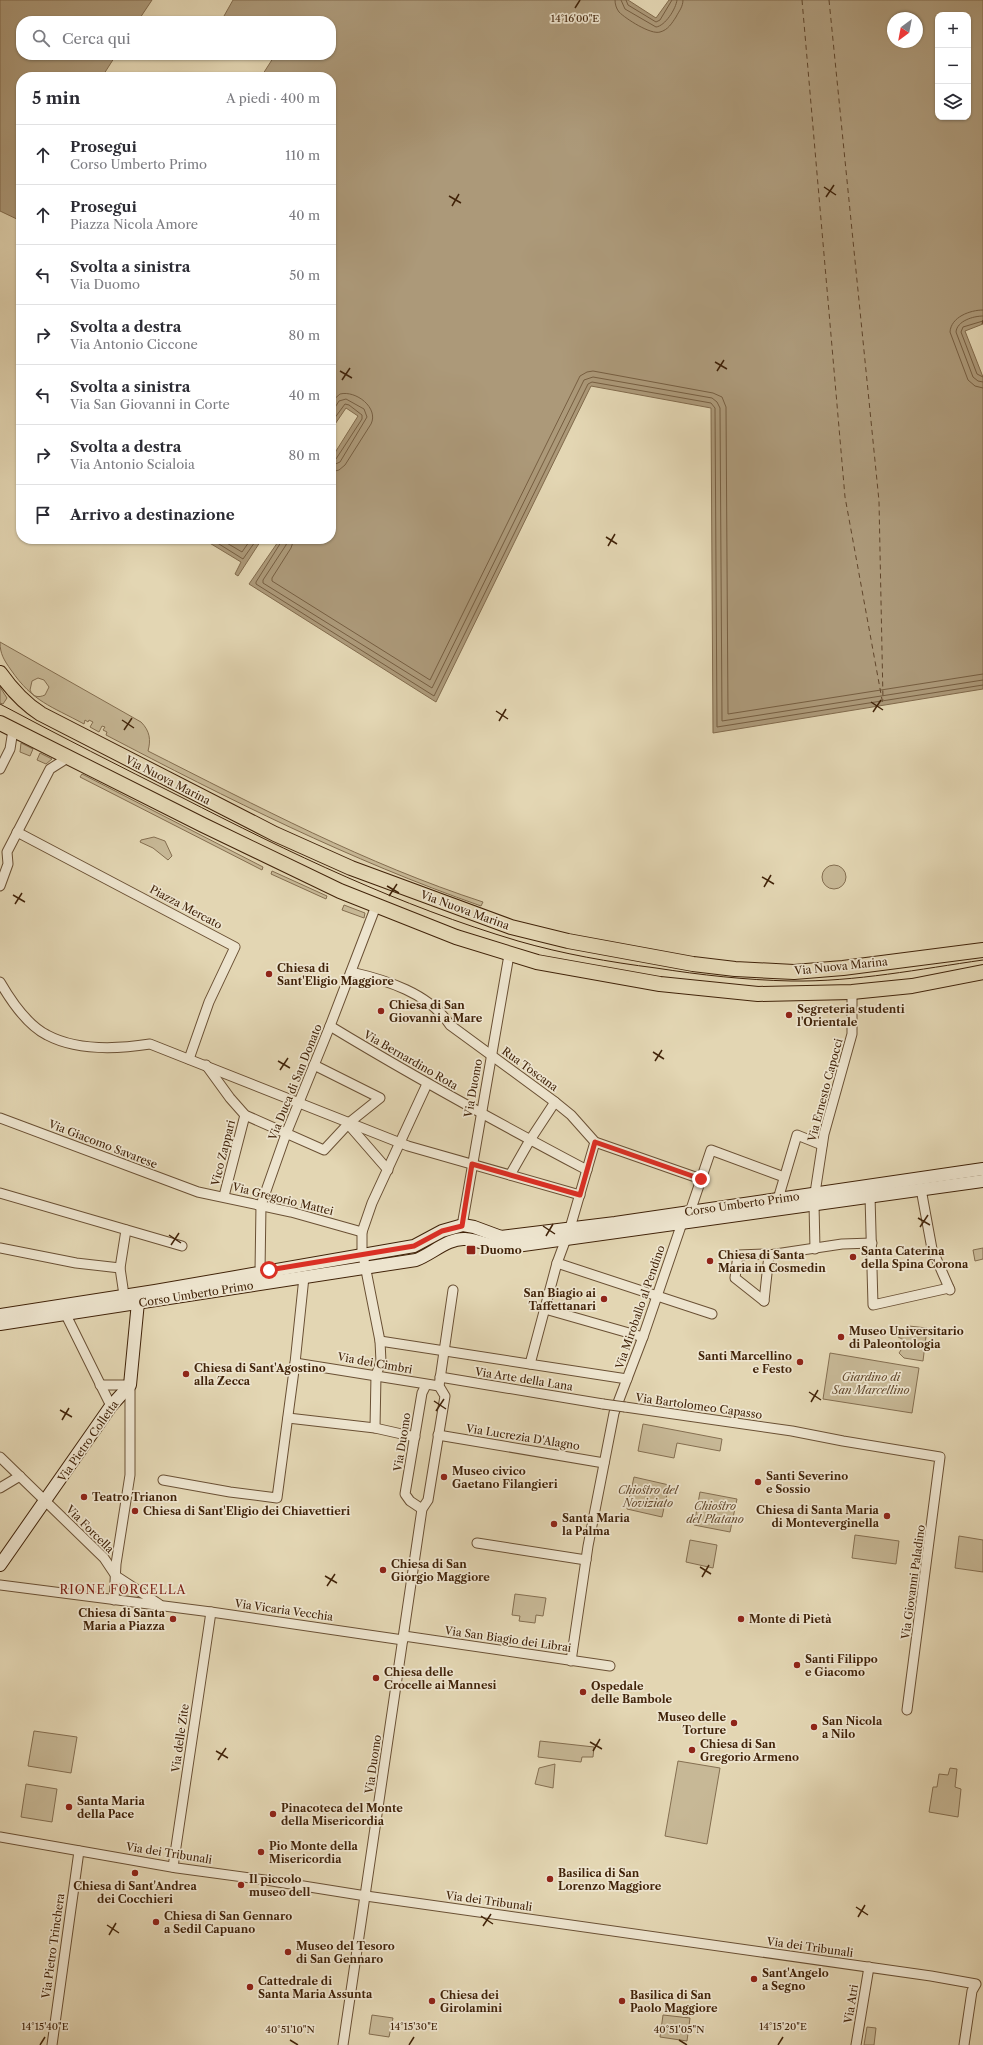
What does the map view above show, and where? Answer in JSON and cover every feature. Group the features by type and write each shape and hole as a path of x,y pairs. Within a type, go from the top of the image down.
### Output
{"main road":[{"name":"Via Nuova Marina","path":"0,673 26,704 41,714 275,834 352,868 510,926 568,941 693,964 764,971 820,971 983,950"},
{"path":"0,723 203,825 340,891 376,906 509,955 566,969 684,988 758,994 852,992 912,986 983,972"},
{"name":"Corso Umberto Primo","path":"0,1324 416,1260 428,1256 448,1243 464,1239 502,1242 682,1223 983,1169"},
{"name":"Corso Umberto Primo","path":"568,1234 690,1212 778,1199 870,1196 983,1181"},
{"path":"462,1226 474,1227 502,1242"},
{"name":"Corso Umberto Primo","path":"0,1315 260,1271 362,1256 414,1246 442,1231 462,1226"},
{"path":"130,1385 138,1302"},
{"name":"Via Pietro Colletta","path":"0,1565 112,1406 130,1385"}],"street":[{"path":"0,769 10,749 13,730"},
{"path":"0,886 8,864 4,850 17,832 50,769 69,757"},
{"name":"Piazza Mercato","path":"17,832 235,947 209,1002 189,1059"},
{"name":"Via Duca di San Donato","path":"260,1271 261,1205 298,1102 330,1026 376,906"},
{"name":"Via Duomo","path":"462,1226 509,955"},
{"name":"Rua Toscana","path":"351,972 378,978 398,986 440,1012 450,1025 571,1115 595,1142"},
{"path":"0,982 25,1017 46,1035 64,1042 103,1047 132,1047 150,1044 400,1143 580,1195"},
{"name":"Via Ernesto Capocci","path":"815,1249 814,1199 822,1145 852,1034 852,992"},
{"name":"Via Bernardino Rota","path":"330,1026 427,1084 587,1170"},
{"path":"206,1065 230,1098 245,1115 324,1150 349,1123 380,1098 314,1065"},
{"path":"375,1428 376,1375 381,1362 380,1341 362,1256 362,1232 372,1203 427,1084"},
{"path":"510,1175 554,1102"},
{"name":"Vico Zappari","path":"224,1196 245,1115"},
{"name":"Via Giacomo Savarese","path":"0,1118 198,1192"},
{"path":"349,1123 387,1172"},
{"path":"778,1199 797,1135 822,1145"},
{"path":"530,1364 557,1264 568,1234 595,1142 701,1179"},
{"path":"690,1212 711,1150 784,1177"},
{"path":"870,1196 873,1305 949,1289 932,1250 921,1189"},
{"name":"Via Gregorio Mattei","path":"198,1192 224,1196 261,1205 362,1232"},
{"path":"0,1193 182,1246"},
{"name":"Via Miroballo al Pendino","path":"571,1661 588,1546 614,1413 622,1403 627,1379 643,1338 682,1223"},
{"path":"124,1295 120,1268 126,1230"},
{"path":"769,1255 764,1301 735,1278 738,1255 769,1255 842,1244 872,1242"},
{"path":"0,1248 76,1263 120,1268"},
{"path":"557,1264 712,1314"},
{"path":"163,1480 230,1492 277,1498 296,1362 304,1277"},
{"name":"Via Duomo","path":"343,2045 422,1509 428,1500 445,1396 440,1382 453,1290"},
{"path":"545,1309 643,1338"},
{"path":"64,1313 112,1406"},
{"path":"380,1341 564,1368 627,1379"},
{"name":"Via dei Cimbri","path":"296,1362 426,1385"},
{"path":"426,1385 440,1382"},
{"name":"Via Arte della Lana","path":"440,1382 603,1404"},
{"path":"100,1385 130,1385 130,1475 116,1564 114,1600"},
{"name":"Via Duomo","path":"422,1509 410,1501 405,1494 422,1393 426,1385"},
{"name":"Via Bartolomeo Capasso","path":"603,1404 622,1403 940,1457"},
{"path":"288,1418 375,1428 415,1437"},
{"name":"Via Lucrezia D'Alagno","path":"438,1435 604,1463"},
{"name":"Via Forcella","path":"0,1457 104,1558 116,1576"},
{"name":"Via Giovanni Paladino","path":"907,1710 940,1457"},
{"path":"0,1488 20,1476"},
{"path":"477,1543 586,1560"},
{"path":"116,1576 162,1606"},
{"name":"Via Vicaria Vecchia","path":"0,1585 404,1638"},
{"name":"Via delle Zite","path":"173,1867 210,1612"},
{"name":"Via San Biagio dei Librai","path":"404,1638 610,1666"},
{"name":"Via dei Tribunali","path":"0,1837 173,1867 366,1896 869,1967 976,1984 972,1991 964,2045"},
{"name":"Via Pietro Trinchera","path":"52,2045 79,1851"},
{"name":"Via Atri","path":"856,2045 869,1967"}],"green space":[{"path":"0,642 141,722 149,736 148,751 312,833 439,887 483,902 481,906 384,869 337,849 244,805 106,735 107,732 103,730 105,727 102,726 99,732 90,727 93,722 89,720 88,722 85,720 84,724 52,707 35,696 19,681 4,660","holes":["38,678 44,680 49,687 45,695 38,697 30,690 32,681"]},
{"path":"0,687 7,698 3,704 0,703"},
{"path":"21,743 33,749 30,756 20,752"},
{"path":"40,753 52,759 46,764 37,760"},
{"path":"82,774 263,867 262,870 80,777"},
{"path":"154,837 165,841 172,856 168,860 153,848 140,842 141,840"},
{"path":"834,865 842,869 846,877 842,885 834,889 826,885 822,877 826,869"},
{"path":"272,871 327,896 326,899 271,874"},
{"path":"344,905 365,913 364,918 342,910"},
{"path":"983,1248 983,1259 975,1261 973,1250"},
{"path":"909,1326 927,1328 923,1361 904,1358 899,1353 905,1344 904,1340 898,1337 902,1330 908,1329"},
{"name":"Giardino di San Marcellino","path":"830,1353 919,1368 912,1413 823,1399"},
{"path":"643,1424 722,1439 720,1451 677,1443 674,1458 638,1451"},
{"name":"Chiostro del Noviziato","path":"634,1477 669,1485 662,1517 627,1509"},
{"name":"Chiostro del Platano","path":"700,1492 737,1499 730,1532 694,1525"},
{"path":"855,1535 899,1541 896,1564 852,1558"},
{"path":"959,1536 983,1540 983,1572 955,1568"},
{"path":"690,1540 717,1545 713,1568 686,1562"},
{"path":"121,1583 152,1602 119,1598"},
{"path":"515,1594 546,1598 543,1616 536,1615 535,1623 519,1621 520,1616 512,1615"},
{"path":"34,1731 77,1737 71,1773 28,1766"},
{"path":"540,1741 594,1747 593,1757 582,1757 581,1762 538,1757"},
{"path":"678,1761 720,1768 707,1844 665,1836"},
{"path":"555,1764 553,1788 535,1784 539,1768"},
{"path":"950,1768 957,1769 955,1787 961,1789 958,1817 929,1812 933,1787 937,1787 939,1774 948,1775"},
{"path":"26,1784 57,1789 52,1822 21,1817"},
{"path":"372,2015 393,2018 389,2037 369,2034"},
{"path":"663,2015 690,2018 687,2041 660,2037"},
{"path":"867,2027 876,2028 874,2045 864,2045"}],"water":[{"path":"0,0 152,0 141,16 16,16 16,60 113,60 105,72 16,72 16,219 0,211"},
{"path":"233,0 628,0 656,18 669,0 983,0 983,324 965,331 983,377 983,689 713,733 711,408 591,386 436,702 249,584 277,544 336,544 336,451 358,416 346,408 336,423 336,72 264,72 272,60 336,60 336,16 224,16"},
{"path":"211,544 259,544 238,576 235,574 241,562"}],"ferry route":[{"path":"802,0 845,497 883,705"},
{"path":"829,0 879,501 883,700"},
{"path":"982,324 983,320"}],"tram line":[{"path":"0,704 222,818 346,877 431,912 535,946 569,954 690,973 791,981 815,981 863,977 983,960"}],"place":[{"name":"Chiesa di Sant'Eligio Maggiore","path":"269,974"},
{"name":"Chiesa di San Giovanni a Mare","path":"381,1011"},
{"name":"Segreteria studenti l'Orientale","path":"789,1015"},
{"name":"Duomo","path":"471,1250"},
{"name":"Santa Caterina della Spina Corona","path":"853,1257"},
{"name":"Chiesa di Santa Maria in Cosmedin","path":"710,1261"},
{"name":"San Biagio ai Taffettanari","path":"604,1299"},
{"name":"Museo Universitario di Paleontologia","path":"841,1337"},
{"name":"Santi Marcellino e Festo","path":"800,1362"},
{"name":"Chiesa di Sant'Agostino alla Zecca","path":"186,1374"},
{"name":"Museo civico Gaetano Filangieri","path":"444,1477"},
{"name":"Santi Severino e Sossio","path":"758,1482"},
{"name":"Teatro Trianon","path":"84,1497"},
{"name":"Chiesa di Sant'Eligio dei Chiavettieri","path":"135,1511"},
{"name":"Chiesa di Santa Maria di Monteverginella","path":"887,1516"},
{"name":"Santa Maria la Palma","path":"554,1524"},
{"name":"Chiesa di San Giorgio Maggiore","path":"383,1570"},
{"name":"Chiesa di Santa Maria a Piazza","path":"173,1619"},
{"name":"Monte di Pietà","path":"741,1619"},
{"name":"Santi Filippo e Giacomo","path":"797,1665"},
{"name":"Chiesa delle Crocelle ai Mannesi","path":"376,1678"},
{"name":"Ospedale delle Bambole","path":"583,1692"},
{"name":"Museo delle Torture","path":"734,1723"},
{"name":"San Nicola a Nilo","path":"814,1727"},
{"name":"Chiesa di San Gregorio Armeno","path":"692,1750"},
{"name":"Santa Maria della Pace","path":"69,1807"},
{"name":"Pinacoteca del Monte della Misericordia","path":"273,1814"},
{"name":"Pio Monte della Misericordia","path":"261,1852"},
{"name":"Chiesa di Sant'Andrea dei Cocchieri","path":"135,1873"},
{"name":"Basilica di San Lorenzo Maggiore","path":"550,1879"},
{"name":"Il piccolo museo dell","path":"241,1885"},
{"name":"Chiesa di San Gennaro a Sedil Capuano","path":"156,1922"},
{"name":"Museo del Tesoro di San Gennaro","path":"288,1952"},
{"name":"Sant'Angelo a Segno","path":"754,1979"},
{"name":"Cattedrale di Santa Maria Assunta","path":"250,1987"},
{"name":"Chiesa dei Girolamini","path":"432,2001"},
{"name":"Basilica di San Paolo Maggiore","path":"622,2001"}],"district":[{"name":"RIONE FORCELLA","path":"123,1589"}],"route":[{"path":"269,1270 414,1246 422,1244 442,1231 452,1227 462,1226 472,1164 580,1195 595,1142 701,1179"}]}
